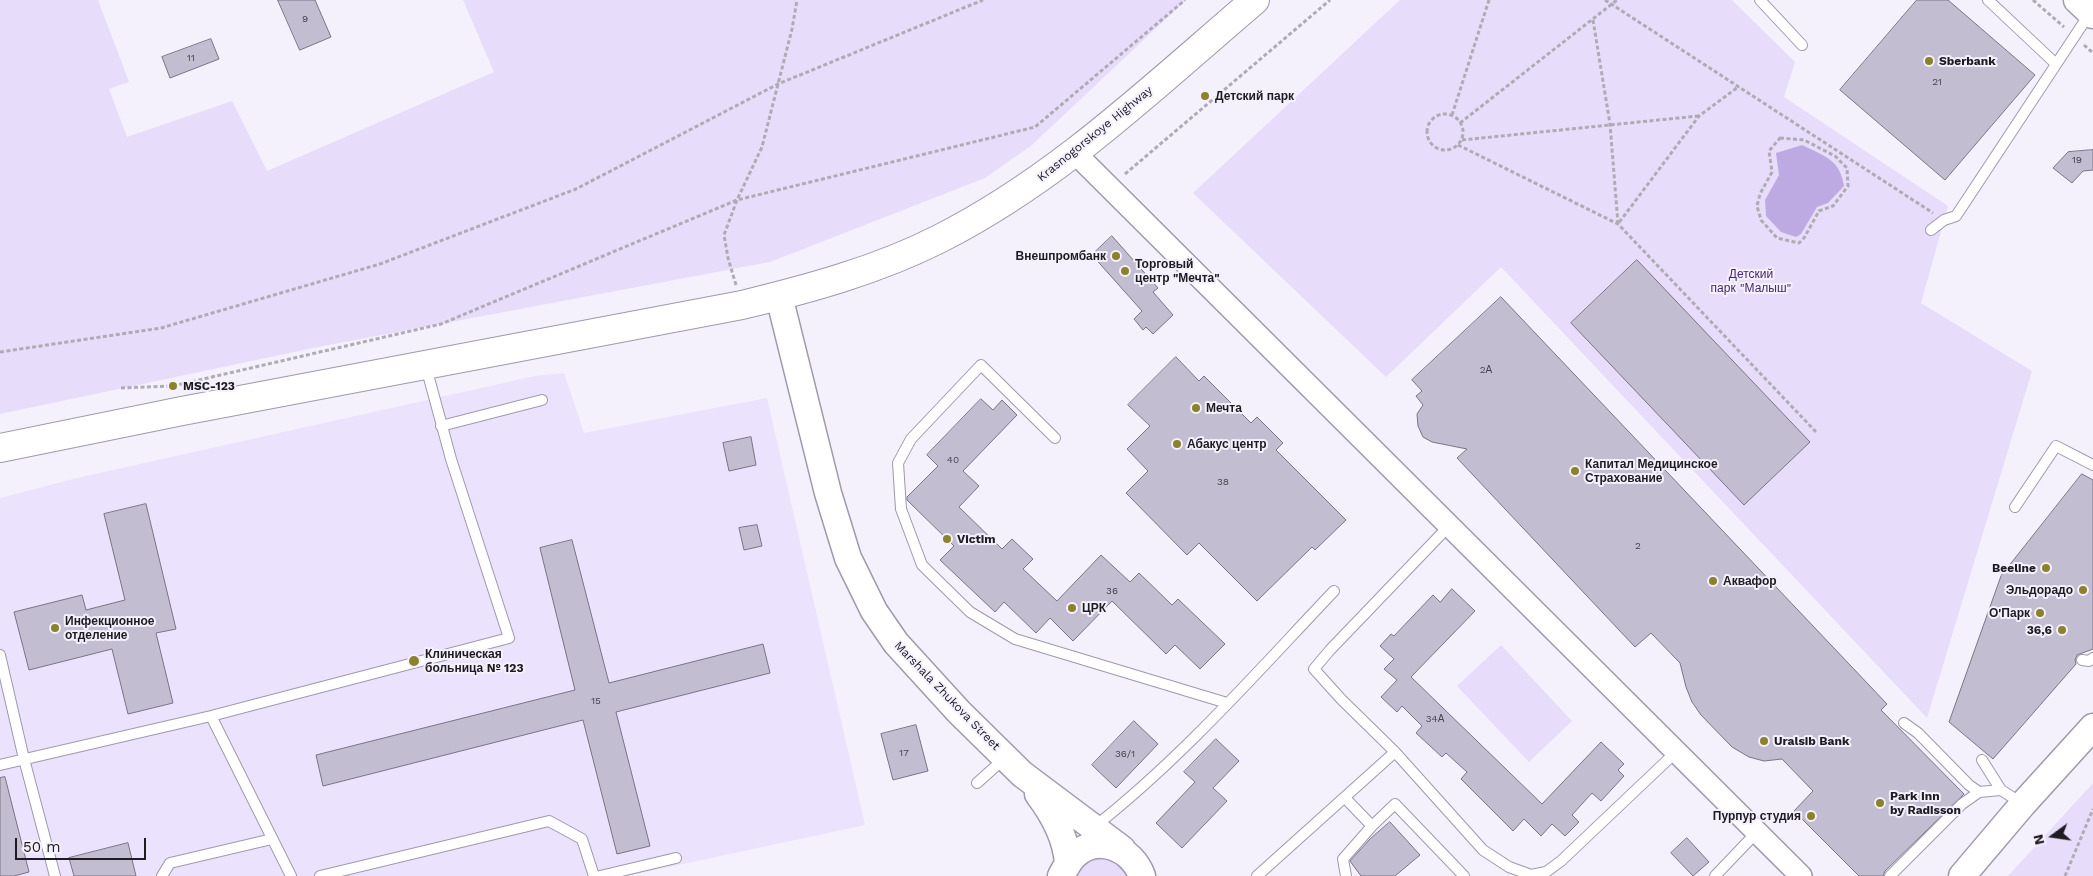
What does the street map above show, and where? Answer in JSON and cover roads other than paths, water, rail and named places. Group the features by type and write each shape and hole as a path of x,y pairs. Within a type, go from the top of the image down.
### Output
{"main road":[{"name":"Krasnogorskoye Highway","path":"0,448 172,413 742,305 780,296 902,256 938,240 979,218 1027,188 1075,153 1255,0"}],"street":[{"path":"1075,153 1801,876"},
{"name":"Marshala Zhukova Street","path":"780,296 828,493 852,567 874,611 896,643 959,712 1014,766 1093,828 1137,867"},
{"path":"1962,876 2023,804 2093,727"},
{"path":"1014,766 1047,806 1057,823 1063,838 1064,871"},
{"path":"1064,871 1075,855 1092,846 1102,845 1137,867"}],"lane":[{"path":"1760,0 1802,45"},
{"path":"1988,0 2056,64"},
{"path":"1931,230 1944,220 1956,216 2056,64 2087,9"},
{"path":"0,765 210,716 509,638 441,426 425,365"},
{"path":"1055,438 981,365 911,440 898,463 901,509 922,565 970,612 1015,639 1227,703"},
{"path":"441,426 542,400"},
{"path":"2015,507 2056,446 2093,465"},
{"path":"1450,526 1314,669 1341,699 1395,752 1483,850 1509,867 1531,875 1546,872 1562,861 1676,752"},
{"path":"1093,828 1129,798 1227,703 1334,591"},
{"path":"0,655 24,759 55,876"},
{"path":"210,716 291,876"},
{"path":"1904,723 1918,733 1969,785 1979,792"},
{"path":"1257,876 1395,752"},
{"path":"1982,760 2001,790 2023,804"},
{"path":"978,783 1014,766"},
{"path":"1890,876 1962,804 1979,792 2001,790"},
{"path":"1345,798 1372,826"},
{"path":"1346,876 1343,859 1372,826 1395,804 1464,876"},
{"path":"320,876 549,821 582,839 594,876"},
{"path":"1715,876 1757,832"},
{"path":"162,876 170,863 272,838"},
{"path":"600,876 676,858"}],"place":[{"name":"Sberbank","path":"1929,61"},
{"name":"Детский парк","path":"1205,96"},
{"name":"Внешпромбанк","path":"1116,256"},
{"name":"Торговый центр \"Мечта\"","path":"1125,271"},
{"name":"MSC-123","path":"173,386"},
{"name":"Мечта","path":"1196,408"},
{"name":"Абакус центр","path":"1177,444"},
{"name":"Капитал Медицинское Страхование","path":"1575,471"},
{"name":"Victim","path":"947,539"},
{"name":"Beeline","path":"2046,568"},
{"name":"Аквафор","path":"1713,581"},
{"name":"Эльдорадо","path":"2083,590"},
{"name":"ЦРК","path":"1072,608"},
{"name":"О'Парк","path":"2040,613"},
{"name":"Инфекционное отделение","path":"55,628"},
{"name":"36,6","path":"2062,630"},
{"name":"Клиническая больница № 123","path":"414,661"},
{"name":"Uralsib Bank","path":"1764,741"},
{"name":"Park Inn by Radisson","path":"1880,803"},
{"name":"Пурпур студия","path":"1811,816"}],"park label":[{"name":"Детский парк \"Малыш\"","path":"1751,281"}]}
